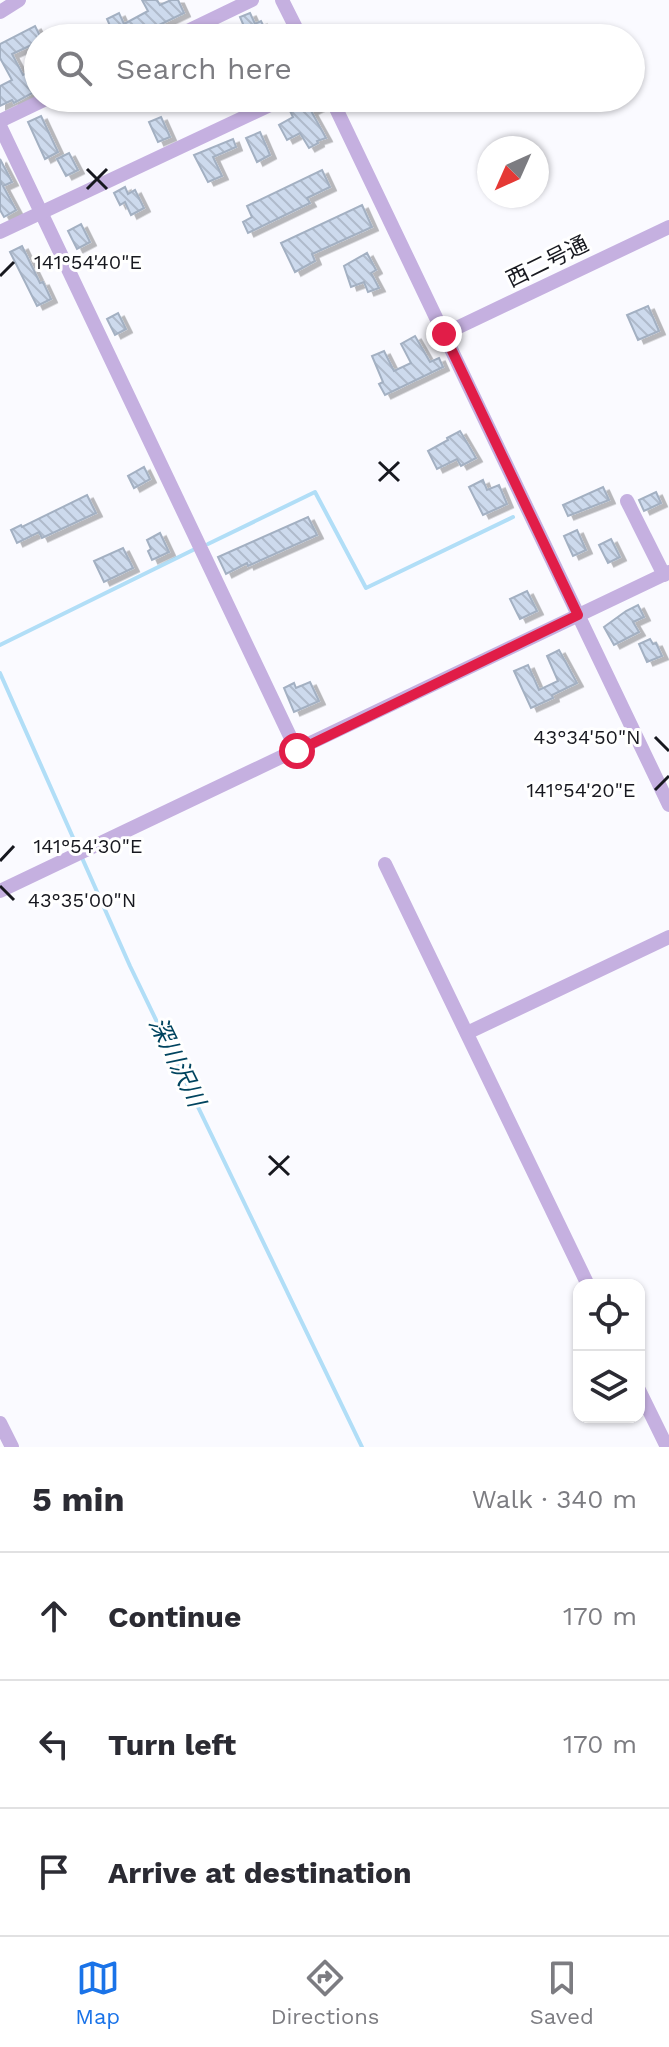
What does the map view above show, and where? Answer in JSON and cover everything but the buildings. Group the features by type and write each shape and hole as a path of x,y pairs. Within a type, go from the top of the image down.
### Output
{"street":[{"path":"0,12 19,0"},
{"path":"202,24 252,0"},
{"path":"282,0 294,24"},
{"path":"24,111 0,124 297,751"},
{"path":"0,232 256,112"},
{"path":"338,112 669,805"},
{"name":"西二号通","path":"444,334 669,227"},
{"path":"0,891 666,574 627,501"},
{"path":"385,864 585,1279"},
{"path":"467,1033 669,937"},
{"path":"645,1402 667,1447"},
{"path":"0,1423 12,1447"}],"waterway":[{"path":"208,544 315,492 366,588 513,517"},
{"path":"0,645 195,549"},
{"name":"深川沢川","path":"0,673 130,966 362,1447"}],"route":[{"path":"297,751 578,615 444,334"}]}
